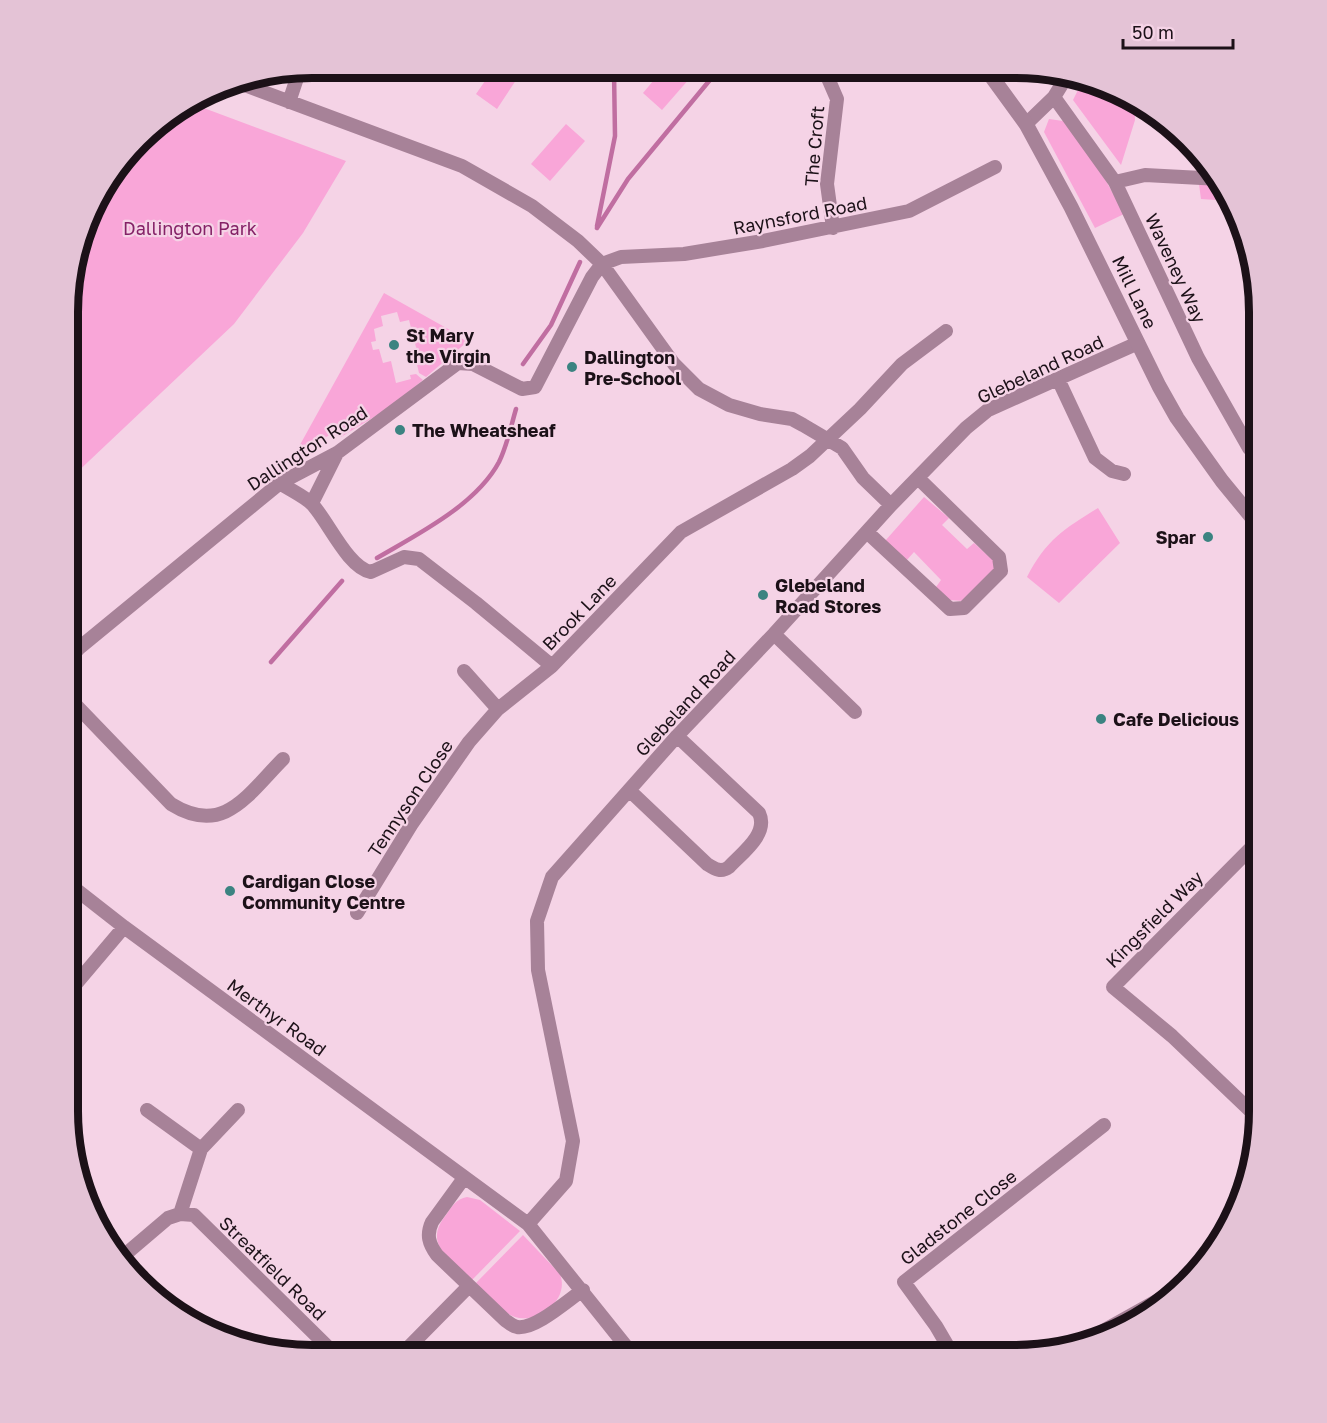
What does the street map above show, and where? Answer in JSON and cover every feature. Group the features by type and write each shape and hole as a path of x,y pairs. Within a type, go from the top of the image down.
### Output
{"street":[{"name":"The Croft","path":"828,78 837,99 827,184 833,228"},
{"name":"Mill Lane","path":"993,78 1026,124 1071,207 1159,386 1183,426 1222,482 1249,514"},
{"path":"289,102 297,79"},
{"path":"1026,124 1054,97 1062,83"},
{"path":"249,87 462,166 532,206 578,241 602,264 674,364 699,389 729,405 792,419 842,448 863,478 891,505"},
{"name":"Waveney Way","path":"1054,97 1115,182 1198,358 1249,436"},
{"name":"Raynsford Road","path":"602,264 621,257 684,254 833,228 909,211 995,167"},
{"path":"1115,182 1146,175 1207,178"},
{"name":"Dallington Road","path":"78,649 280,483 337,453 458,363 473,364 522,389 535,387 592,277 602,264"},
{"name":"Brook Lane","path":"280,483 312,503 363,570 370,572 404,557 419,559 477,603 552,666 681,532 792,469 810,456 860,409 902,364 946,331"},
{"name":"Glebeland Road","path":"528,1224 566,1181 573,1141 538,970 537,921 552,877 677,736 774,634 891,505 966,428 988,410 1138,343"},
{"path":"1058,379 1095,458 1118,473 1106,485"},
{"path":"312,503 337,453"},
{"path":"868,532 950,609 964,608 1001,571 999,558 918,478"},
{"path":"774,634 855,712"},
{"name":"Tennyson Close","path":"357,913 417,816 469,742 498,709 552,666"},
{"path":"464,671 498,709"},
{"path":"78,707 171,804 186,814 221,815 229,811 236,807 283,759"},
{"path":"629,790 707,864 718,870 729,867 758,835 762,825 759,813 677,736"},
{"name":"Kingsfield Way","path":"1249,850 1113,987 1172,1036 1249,1109"},
{"name":"Merthyr Road","path":"78,891 528,1224 625,1345"},
{"path":"78,981 124,927"},
{"path":"147,1110 201,1149"},
{"path":"126,1253 168,1218 180,1214 201,1149 238,1110"},
{"name":"Gladstone Close","path":"947,1345 904,1282 1104,1125"},
{"path":"464,1178 432,1222 428,1235 432,1248 438,1255 505,1320 512,1326 521,1328 538,1321 583,1290"},
{"name":"Streatfield Road","path":"180,1214 194,1215 326,1345"},
{"path":"410,1345 469,1286"}],"green space":[{"path":"487,78 517,78 497,109 476,94"},
{"path":"656,78 690,78 662,110 643,93"},
{"path":"1079,87 1135,111 1135,120 1121,165 1073,100"},
{"name":"Dallington Park","path":"200,107 346,161 303,233 234,324 78,471 78,312 80,282 90,237 109,195 136,158 170,126"},
{"path":"1049,119 1063,121 1099,168 1124,214 1095,228 1044,132"},
{"path":"566,124 585,141 550,181 531,164"},
{"path":"1199,184 1212,185 1221,200 1201,199"},
{"path":"384,293 467,342 426,377 419,373 415,356 418,355 409,320 400,322 397,312 381,316 383,326 374,329 376,341 371,342 373,350 379,349 383,363 391,361 396,383 411,379 410,375 416,374 423,380 392,406 341,437 336,432 296,452"},
{"path":"924,497 949,518 942,525 967,549 974,543 994,561 994,570 963,601 949,600 936,587 941,580 914,552 906,561 885,541"},
{"path":"1098,508 1120,543 1059,603 1027,577 1041,554 1057,536"},
{"path":"467,1197 480,1200 520,1231 472,1280 442,1251 437,1235 439,1226 452,1206 460,1199"},
{"path":"523,1235 560,1274 562,1284 556,1301 550,1308 533,1317 524,1318 509,1315 476,1283"}],"waterway":[{"path":"597,226 615,136 614,78"},
{"path":"597,228 628,179 712,78"},
{"path":"523,364 551,325 580,262"},
{"path":"377,558 445,517 476,492 499,462 507,443 516,409"},
{"path":"271,662 342,581"}],"place":[{"name":"St Mary the Virgin","path":"394,345"},
{"name":"Dallington Pre-School","path":"572,367"},
{"name":"The Wheatsheaf","path":"400,430"},
{"name":"Spar","path":"1208,537"},
{"name":"Glebeland Road Stores","path":"763,595"},
{"name":"Cafe Delicious","path":"1101,719"},
{"name":"Cardigan Close Community Centre","path":"230,891"}]}
